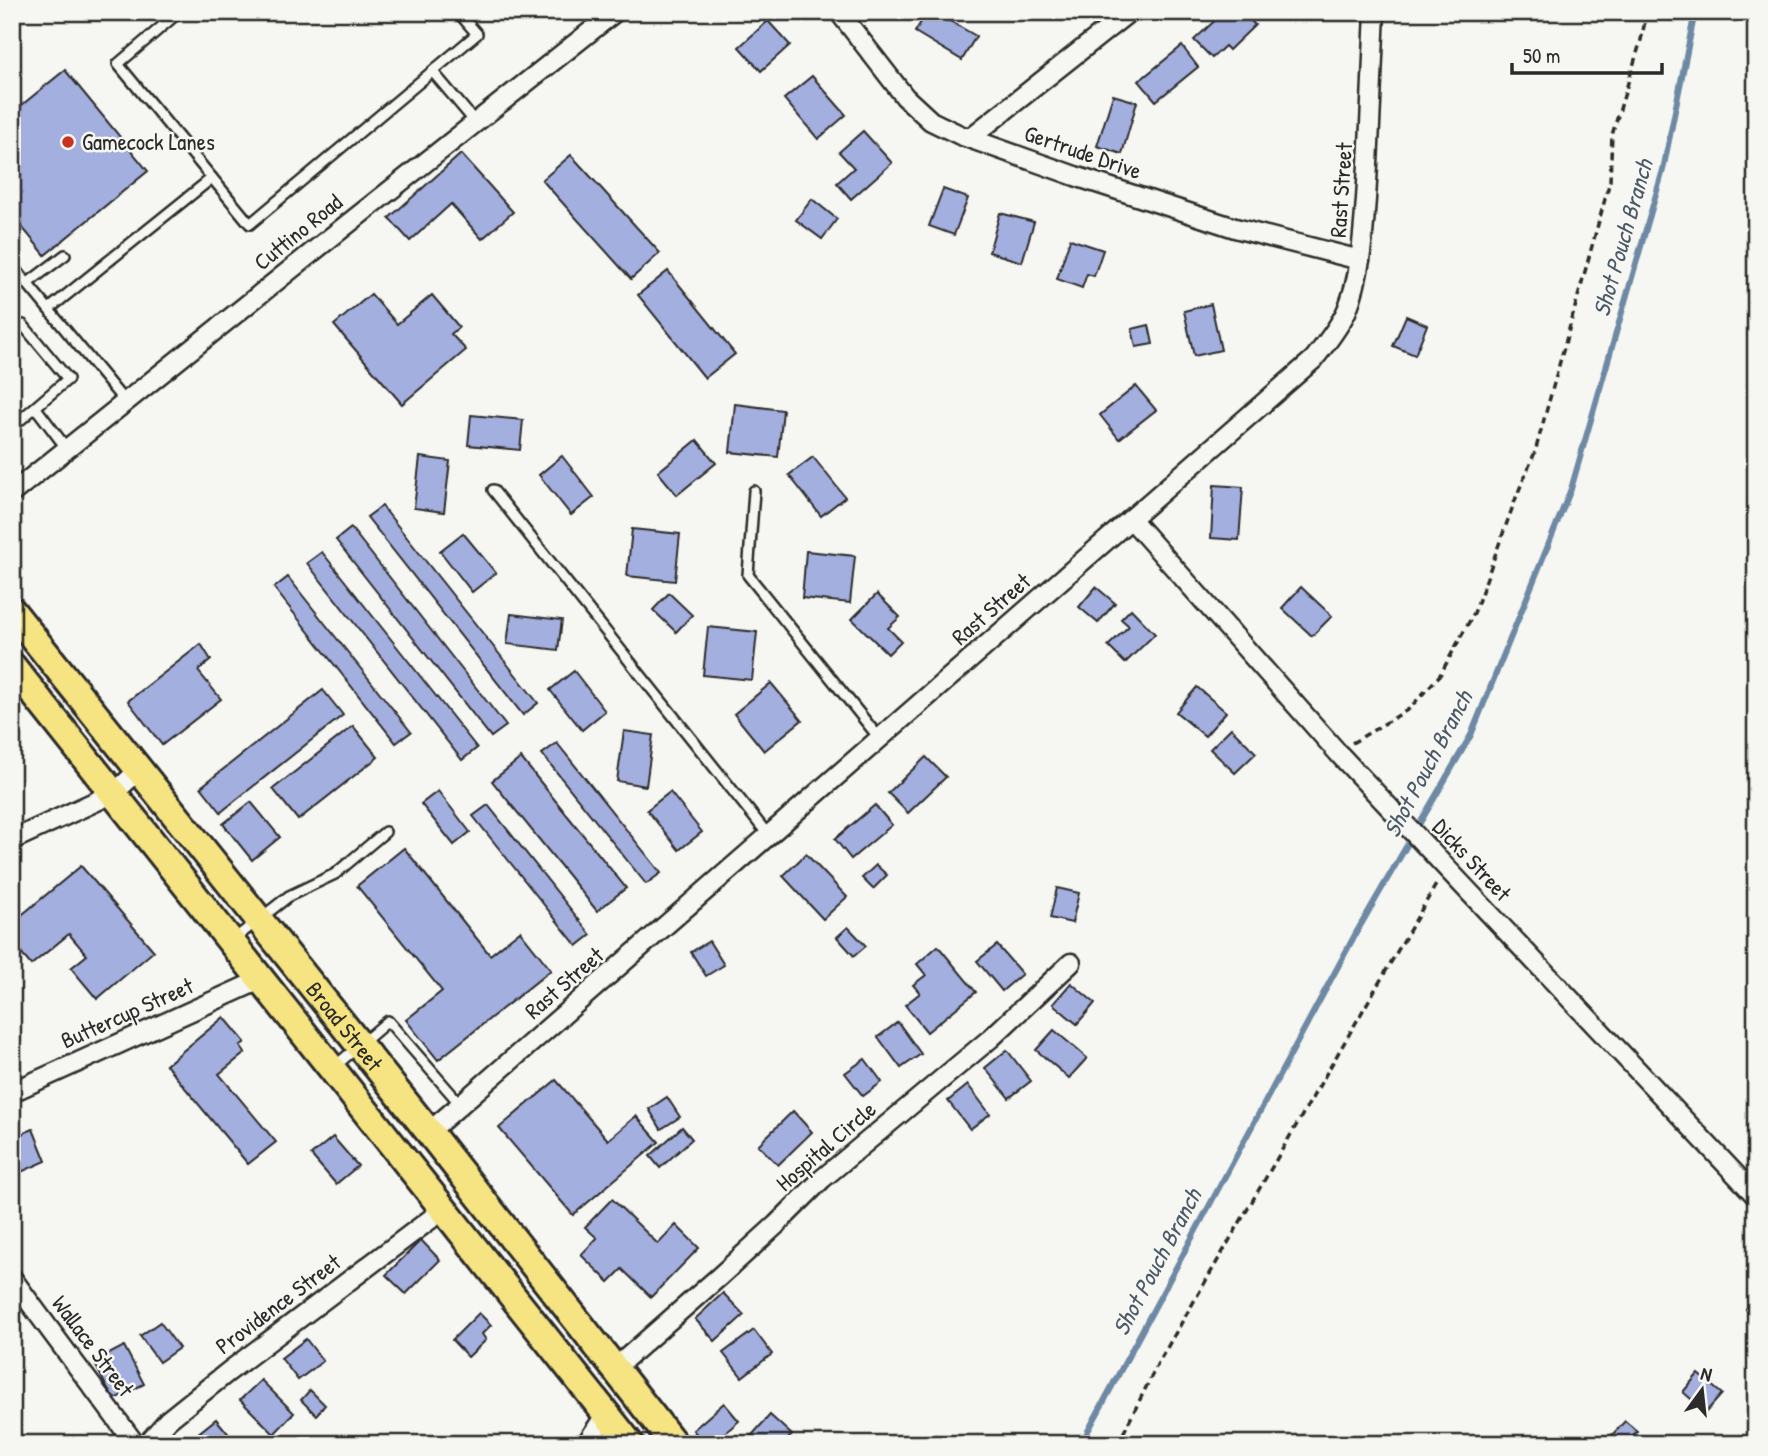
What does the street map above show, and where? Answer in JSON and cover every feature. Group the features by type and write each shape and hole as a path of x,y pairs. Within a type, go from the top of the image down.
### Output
{"main road":[{"name":"Broad Street","path":"12,611 429,1132 674,1444"},
{"name":"Broad Street","path":"12,666 630,1444"}],"street":[{"name":"Cuttino Road","path":"12,493 615,12"},
{"name":"Gertrude Drive","path":"839,12 905,97 931,121 1075,176 1235,228 1360,260"},
{"path":"970,138 1129,12"},
{"name":"Rast Street","path":"429,1132 1314,359 1338,327 1348,307 1360,260 1367,180 1375,12"},
{"name":"Dicks Street","path":"1131,519 1340,755 1756,1196"},
{"path":"12,840 114,793 139,770"},
{"name":"Hospital Circle","path":"615,1368 776,1225 822,1179 991,1038 1071,963"},
{"name":"Buttercup Street","path":"12,1092 262,979"},
{"name":"Providence Street","path":"147,1444 168,1420 218,1380 444,1209"},
{"name":"Wallace Street","path":"12,1278 135,1444"},
{"path":"586,1444 607,1414"}],"lane":[{"path":"179,12 118,64 250,223 477,34 458,12"},
{"path":"433,72 475,123"},
{"path":"49,309 212,178"},
{"path":"28,284 65,255"},
{"path":"12,265 125,402"},
{"path":"12,334 23,325 68,379 12,427"},
{"path":"36,408 67,449"},
{"path":"494,490 769,836"},
{"path":"754,491 748,575 880,739"},
{"path":"232,941 289,896 335,874 385,832"},
{"path":"333,1069 388,1021 461,1105"}],"path":[{"path":"1353,743 1409,709 1440,675 1475,613 1535,452 1610,181 1612,135 1647,12"},
{"path":"1118,1444 1157,1365 1446,869"}],"building":[{"path":"927,12 934,12 976,36 962,60 915,32"},
{"path":"1224,12 1243,12 1255,25 1229,50 1225,46 1212,58 1194,40"},
{"path":"768,21 790,45 761,71 739,47"},
{"path":"1182,46 1198,67 1156,101 1139,81"},
{"name":"Gamecock Lanes","path":"65,70 148,171 45,255 12,215 12,113"},
{"path":"812,76 846,115 818,139 784,99"},
{"path":"1113,95 1137,102 1122,154 1097,146"},
{"path":"863,131 892,163 851,199 837,183 854,168 839,152"},
{"path":"461,154 513,212 482,239 451,204 410,241 389,218"},
{"path":"571,155 660,253 631,279 542,180"},
{"path":"943,189 968,198 954,235 929,226"},
{"path":"812,199 837,219 822,239 796,220"},
{"path":"1000,213 1034,222 1022,262 989,252"},
{"path":"1070,239 1103,250 1094,276 1087,274 1082,288 1057,279"},
{"path":"668,271 735,354 705,378 638,295"},
{"path":"371,294 397,324 432,295 459,327 451,334 466,350 402,404 334,325"},
{"path":"1211,304 1221,350 1194,356 1184,311"},
{"path":"1406,316 1427,325 1415,355 1393,346"},
{"path":"1149,325 1153,344 1136,347 1132,329"},
{"path":"1136,386 1156,410 1119,439 1100,415"},
{"path":"735,404 783,410 778,457 730,452"},
{"path":"471,415 523,420 520,450 468,445"},
{"path":"697,440 716,463 677,495 658,472"},
{"path":"562,456 594,497 571,515 539,475"},
{"path":"420,457 450,461 444,512 414,508"},
{"path":"813,457 845,497 821,516 789,475"},
{"path":"1214,485 1243,487 1239,540 1211,538"},
{"path":"382,506 538,703 523,715 367,517"},
{"path":"351,528 506,726 491,737 336,540"},
{"path":"632,529 680,534 675,581 627,576"},
{"path":"463,533 496,573 472,592 440,551"},
{"path":"806,551 855,556 850,603 802,598"},
{"path":"322,552 477,748 462,760 307,563"},
{"path":"288,577 411,732 396,743 274,588"},
{"path":"1096,587 1115,603 1098,623 1079,607"},
{"path":"1301,587 1332,616 1312,636 1282,608"},
{"path":"669,593 692,615 676,632 653,610"},
{"path":"877,594 900,617 888,628 901,641 888,654 852,619"},
{"path":"1131,609 1155,634 1125,663 1108,646 1129,626 1121,619"},
{"path":"511,614 562,620 558,650 507,644"},
{"path":"708,627 757,632 752,680 703,675"},
{"path":"201,644 211,660 198,671 221,699 162,745 128,701"},
{"path":"574,671 605,711 582,730 550,690"},
{"path":"771,683 802,720 764,751 734,714"},
{"path":"1197,687 1226,712 1205,736 1176,712"},
{"path":"323,690 343,715 221,812 201,787"},
{"path":"353,726 378,757 298,820 273,789"},
{"path":"1231,728 1256,753 1235,773 1210,749"},
{"path":"624,731 653,735 646,786 617,781"},
{"path":"557,743 661,873 646,884 542,754"},
{"path":"926,757 946,777 908,813 888,793"},
{"path":"521,758 626,888 597,911 492,781"},
{"path":"438,791 470,832 454,845 421,804"},
{"path":"670,792 702,832 679,850 647,810"},
{"path":"251,802 280,837 252,860 223,824"},
{"path":"488,805 591,935 577,946 473,816"},
{"path":"875,805 892,825 851,859 835,839"},
{"path":"404,848 490,955 520,931 551,970 438,1060 406,1020 442,991 357,886"},
{"path":"806,854 847,897 823,919 783,876"},
{"path":"876,865 887,875 873,889 862,878"},
{"path":"81,866 154,951 97,999 71,968 87,955 69,934 31,965 12,943 12,923"},
{"path":"1057,888 1079,893 1072,923 1050,918"},
{"path":"848,927 866,946 854,956 837,937"},
{"path":"709,941 724,965 706,976 691,952"},
{"path":"997,945 1022,974 1002,991 977,961"},
{"path":"938,946 976,992 927,1032 905,1005 920,993 913,985 926,975 917,964"},
{"path":"1071,983 1095,1003 1077,1024 1053,1004"},
{"path":"224,1017 245,1042 240,1046 245,1053 219,1074 276,1142 248,1164 166,1065"},
{"path":"898,1022 921,1054 901,1068 878,1037"},
{"path":"1054,1030 1087,1058 1069,1078 1036,1050"},
{"path":"1007,1050 1031,1081 1009,1098 985,1068"},
{"path":"865,1059 882,1082 863,1096 845,1073"},
{"path":"556,1080 608,1140 636,1116 659,1142 573,1215 499,1128"},
{"path":"968,1085 990,1114 970,1129 948,1101"},
{"path":"667,1097 680,1117 661,1129 649,1109"},
{"path":"793,1111 812,1132 778,1165 758,1145"},
{"path":"682,1127 692,1139 660,1168 650,1156"},
{"path":"33,1129 46,1161 12,1176 12,1138"},
{"path":"333,1137 358,1166 336,1184 311,1155"},
{"path":"612,1199 658,1244 676,1225 699,1248 651,1297 622,1269 609,1282 581,1255 597,1238 585,1227"},
{"path":"421,1240 440,1260 406,1294 386,1275"},
{"path":"723,1293 744,1315 715,1341 695,1319"},
{"path":"1756,1296 1756,1317 1746,1309"},
{"path":"479,1313 491,1325 482,1334 486,1340 468,1357 452,1340"},
{"path":"160,1322 179,1348 159,1362 140,1336"},
{"path":"754,1330 772,1354 742,1377 723,1353"},
{"path":"306,1339 323,1361 298,1380 281,1358"},
{"path":"124,1346 144,1384 113,1400 94,1362"},
{"path":"1698,1374 1722,1394 1706,1412 1683,1392"},
{"path":"261,1380 294,1413 274,1434 240,1400"},
{"path":"310,1390 325,1405 316,1415 301,1400"},
{"path":"724,1403 739,1421 712,1444 705,1444 693,1430"},
{"path":"770,1415 792,1435 783,1444 744,1444"},
{"path":"216,1419 237,1444 203,1444 196,1435"},
{"path":"1625,1421 1637,1431 1622,1444 1612,1435"}],"waterway":[{"name":"Shot Pouch Branch","path":"1081,1444 1356,933 1471,735 1571,489 1663,170 1695,12"}],"place":[{"name":"Gamecock Lanes","path":"68,142"}]}
